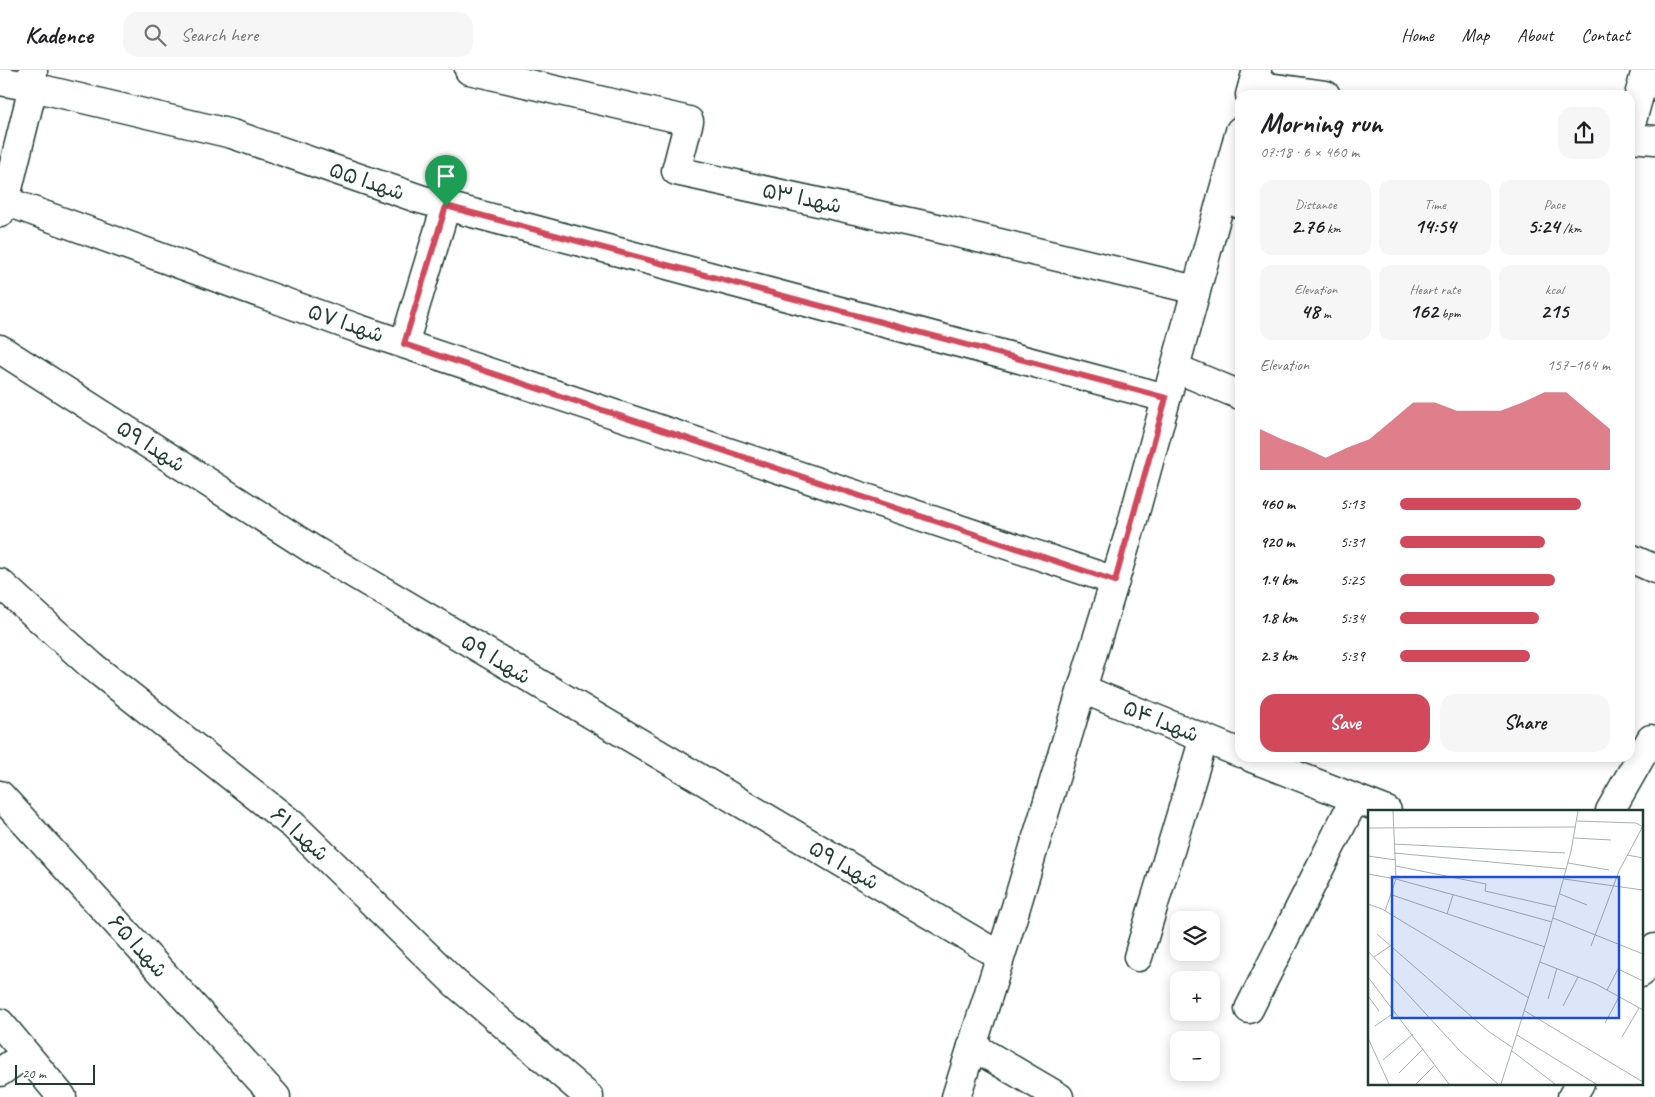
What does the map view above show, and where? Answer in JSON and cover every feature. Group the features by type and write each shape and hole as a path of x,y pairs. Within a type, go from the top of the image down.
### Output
{"street":[{"name":"شهدا ۵۳","path":"469,70 689,121 676,171 928,226 1196,290"},
{"path":"1635,110 1646,70"},
{"path":"3,207 32,79"},
{"name":"شهدا ۵۵","path":"0,81 32,79 232,134 446,206 1166,398"},
{"path":"1253,83 1296,90"},
{"path":"1635,138 1655,140"},
{"path":"956,1097 1115,581 1196,290 1231,200 1235,170"},
{"path":"404,344 446,206"},
{"name":"شهدا ۵۷","path":"3,207 404,344 1115,581"},
{"name":"شهدا ۵۹","path":"0,349 312,549 1000,956"},
{"path":"1175,368 1235,393"},
{"path":"1635,560 1655,569"},
{"name":"شهدا ۶۱","path":"0,583 92,666 292,825 455,983 589,1097"},
{"name":"شهدا ۵۴","path":"1082,689 1235,751"},
{"path":"1138,957 1204,738"},
{"path":"1611,810 1651,739 1655,741"},
{"path":"1262,762 1385,810"},
{"name":"شهدا ۶۵","path":"0,795 276,1097"},
{"path":"1250,1009 1355,798"},
{"path":"1642,937 1655,946 1642,971"},
{"path":"0,1023 62,1097"},
{"path":"972,1046 1059,1097"},
{"path":"0,1072 26,1054"},
{"path":"1572,1097 1579,1084"}],"route":[{"path":"446,206 1166,398 1115,581 404,344 446,206"}]}
